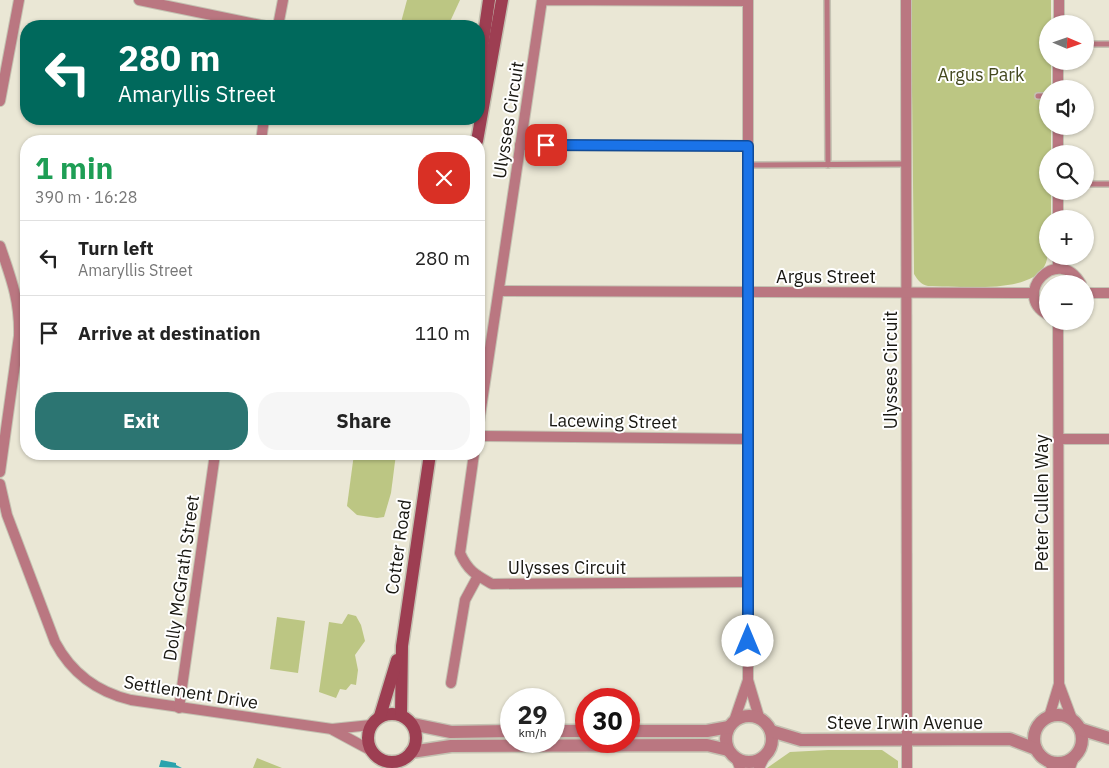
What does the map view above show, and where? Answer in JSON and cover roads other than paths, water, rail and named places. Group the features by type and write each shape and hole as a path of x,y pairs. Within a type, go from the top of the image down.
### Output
{"main road":[{"path":"485,31 490,0"},
{"path":"485,96 502,0"},
{"name":"Cotter Road","path":"402,715 402,646 429,460"},
{"name":"Cotter Road","path":"376,721 402,646"},
{"path":"387,714 402,715 412,724 416,738 404,760 382,764 372,751 368,738 376,721 387,714"}],"street":[{"path":"0,101 19,0"},
{"path":"139,0 235,20"},
{"path":"279,20 283,0"},
{"path":"542,0 748,0 748,680 759,718"},
{"name":"Ulysses Circuit","path":"485,380 542,0"},
{"name":"Ulysses Circuit","path":"906,0 907,768"},
{"path":"1059,0 1059,15"},
{"path":"520,145 748,146"},
{"path":"0,246 20,314 20,336 0,472"},
{"path":"1039,308 1034,293 1038,279 1044,273 1058,268 1074,275"},
{"name":"Argus Street","path":"498,290 1034,293"},
{"path":"1094,293 1109,293"},
{"name":"Peter Cullen Way","path":"1049,717 1059,684 1058,330"},
{"name":"Lacewing Street","path":"485,436 748,439"},
{"path":"1058,439 1109,439"},
{"name":"Dolly McGrath Street","path":"179,708 214,460"},
{"name":"Ulysses Circuit","path":"473,460 460,554 466,567 492,584 748,582"},
{"name":"Settlement Drive","path":"0,484 6,515 55,642 71,667 89,683 115,696 179,708 332,730 372,751"},
{"path":"451,683 465,600 478,576"},
{"path":"735,759 726,735 748,680"},
{"name":"Peter Cullen Way","path":"1059,684 1076,724 1082,744 1074,759"},
{"path":"1057,715 1065,716 1076,724 1108,738 1074,759 1051,765 1036,749 1034,741 1037,728 1043,720 1057,715"},
{"path":"640,731 707,731 731,724 746,716 759,718 764,721 771,731 772,738 759,768"},
{"name":"Settlement Drive","path":"332,730 376,721"},
{"path":"412,724 451,732 500,731"},
{"name":"Steve Irwin Avenue","path":"1010,739 1037,728"},
{"name":"Steve Irwin Avenue","path":"771,731 801,740 1010,739 1036,749"},
{"name":"Steve Irwin Avenue","path":"767,753 801,740"},
{"path":"404,760 451,746 707,745 735,759 751,762 759,760 767,753"}],"lane":[{"path":"828,0 828,164"},
{"path":"1094,44 1109,44"},
{"path":"748,166 906,164"},
{"path":"1094,184 1109,184"}],"water":[{"path":"161,760 176,763 176,765 182,768 159,767"}],"park label":[{"name":"Argus Park","path":"981,74"}]}
